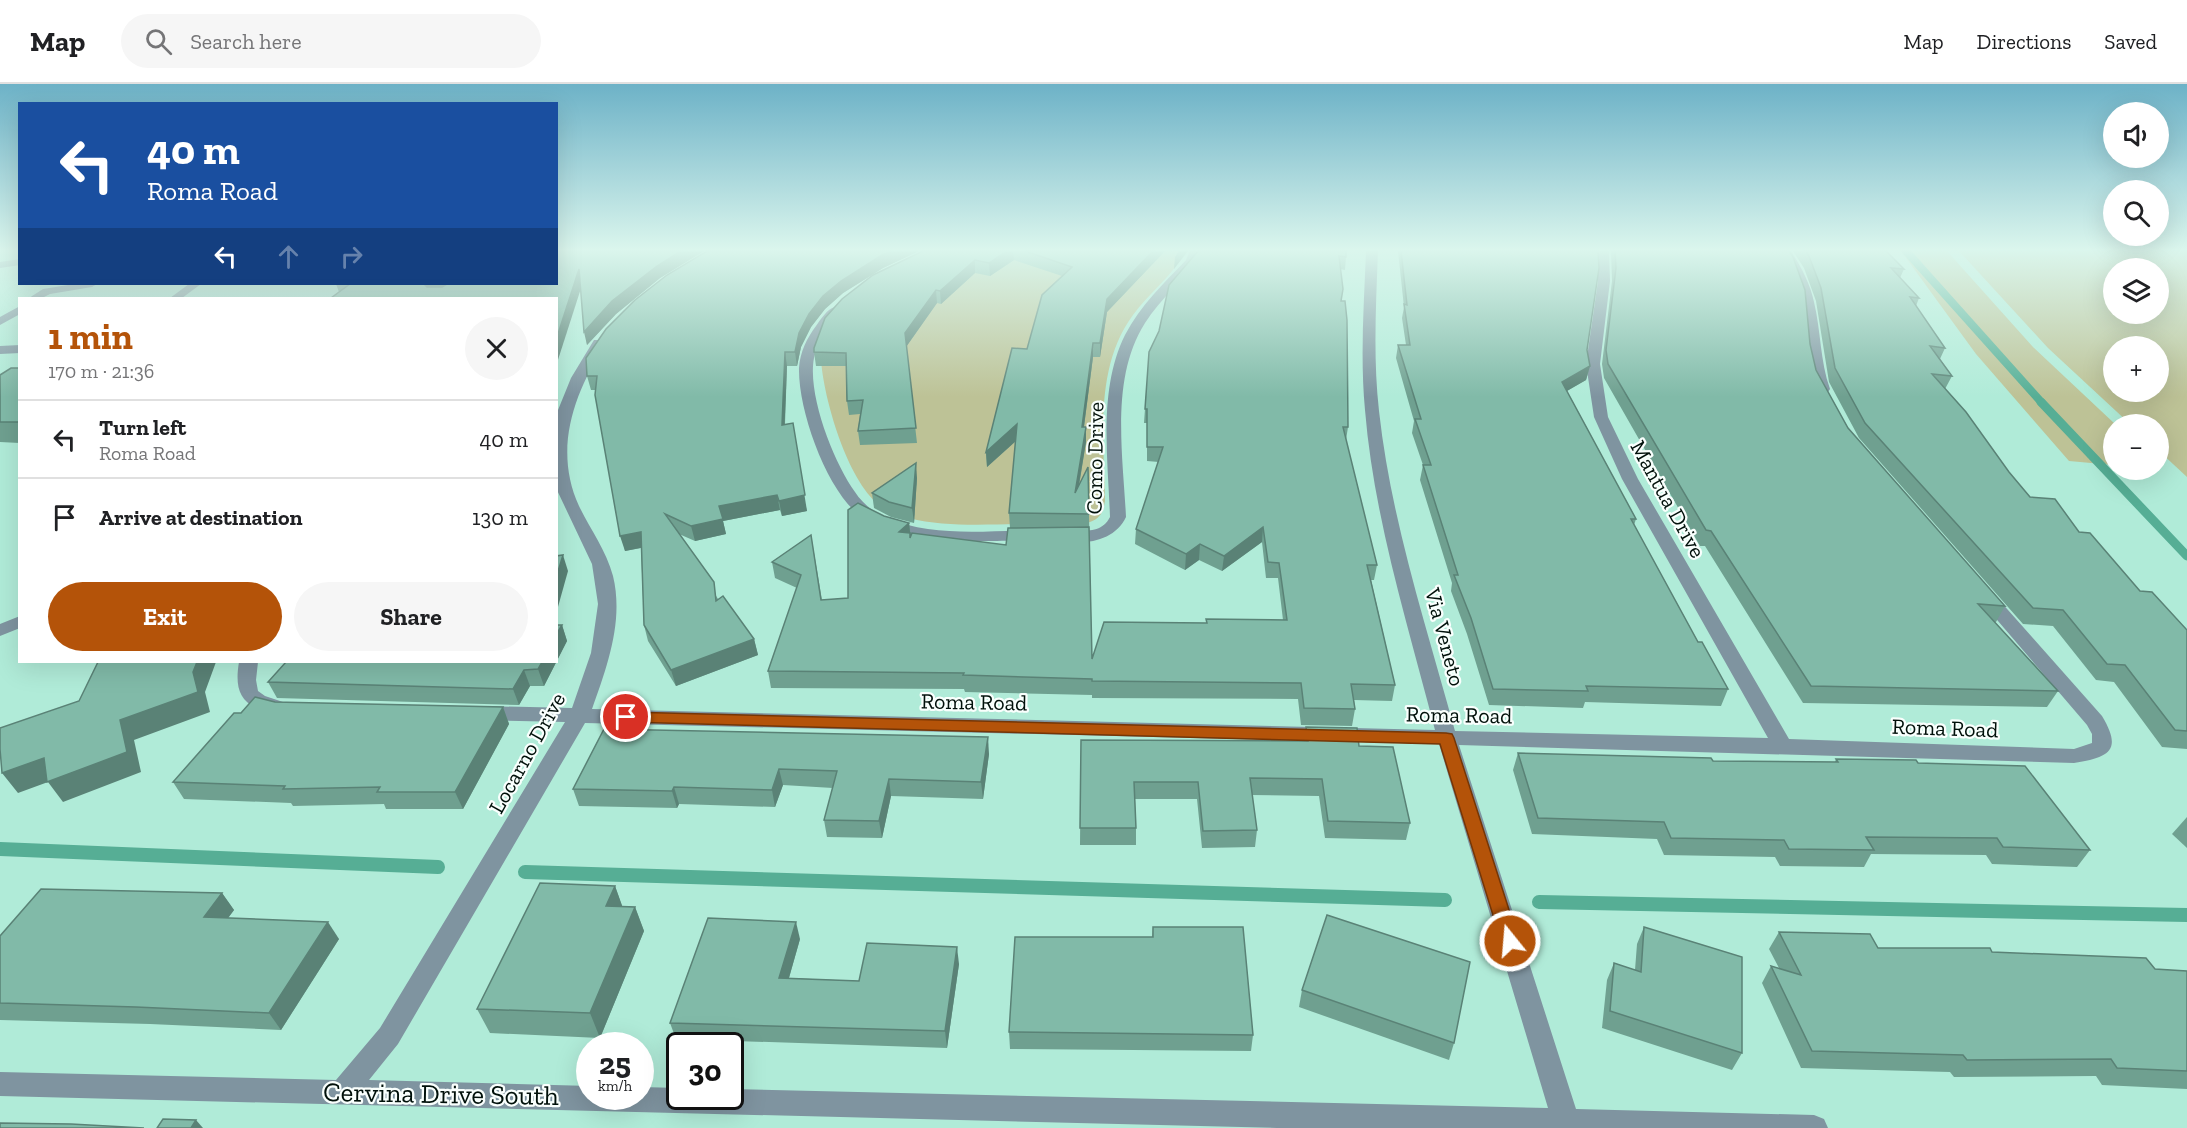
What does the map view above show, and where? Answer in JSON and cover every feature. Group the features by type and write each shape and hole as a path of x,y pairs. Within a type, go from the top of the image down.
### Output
{"street":[{"name":"Como Drive","path":"844,302 816,336 809,352 806,368 815,418 839,478 848,494 867,514 881,522 914,531 1091,536 1103,533 1116,525 1118,517 1116,384 1123,352 1138,322 1157,300"},
{"name":"Via Veneto","path":"1370,300 1369,343 1372,411 1390,524 1446,738 1567,1125"},
{"name":"Mantua Drive","path":"1602,300 1593,364 1601,417 1630,479 1783,746"},
{"path":"1807,300 1816,369 1829,403"},
{"name":"Locarno Drive","path":"342,1092 389,1036 579,716 604,639 608,609 603,572 561,480 559,464 561,428 576,378 601,340 615,326"},
{"name":"Roma Road","path":"461,713 1783,746 2074,756 2091,753 2102,746 2102,734 2095,721 1970,579"},
{"path":"249,663 244,685 249,696 261,704 296,709"},
{"name":"Cervina Drive South","path":"0,1084 1567,1125 1814,1128"}],"lane":[{"path":"0,322 18,310"},
{"path":"1,349 18,349"},
{"path":"0,631 18,622"}],"green space":[{"path":"892,300 1146,300 1133,315 1112,358 1104,405 1105,501 1097,519 1083,524 1054,526 939,523 909,518 882,507 867,493 847,458 832,417 821,360"},
{"path":"1936,300 1991,300 2033,347 2104,414 2103,464 2069,461 1976,354"},
{"path":"2004,300 2103,300 2103,324 2169,324 2169,300 2187,300 2187,477 2169,460 2169,414 2119,414 2106,402 2169,402 2169,336 2103,336 2103,399 2048,348"}],"building":[{"path":"558,300 569,300 558,334"},
{"path":"581,300 614,300 612,301 584,332"},
{"path":"635,300 820,300 799,333 795,352 785,352 782,425 793,423 805,495 779,501 777,495 719,506 723,519 691,526 665,514 714,582 716,601 723,596 754,639 671,670 644,625 641,532 620,536 595,395 597,376 587,376 586,358 606,329"},
{"path":"841,300 929,300 905,333 916,428 858,431 863,400 847,401 846,353 814,352 825,318"},
{"path":"1041,300 1107,300 1100,343 1093,343 1082,427 1086,427 1075,493 1088,467 1089,514 1009,513 1017,424 986,452 1012,348 1027,349"},
{"path":"1166,300 1345,301 1348,427 1343,427 1377,565 1367,565 1395,685 1351,684 1355,709 1304,708 1301,683 1092,681 1092,679 963,675 964,673 768,671 801,575 772,562 811,535 821,600 848,598 848,510 858,503 884,516 909,523 899,532 910,533 910,538 912,533 1006,545 1008,528 1089,527 1092,659 1104,622 1207,623 1206,619 1287,620 1279,563 1268,562 1263,527 1224,556 1200,544 1186,554 1136,529 1163,447 1147,447 1147,409 1145,409 1149,352 1159,331"},
{"path":"1406,300 1594,300 1587,350 1590,366 1562,382 1636,519 1631,519 1698,642 1702,642 1728,689 1586,686 1588,691 1493,689 1471,618 1454,575 1458,575 1423,465 1431,465 1415,419 1421,419 1398,345 1410,345 1404,304 1407,305"},
{"path":"1612,300 1806,300 1810,344 1816,370 1848,428 2005,606 1978,604 2058,691 1811,686 1711,531 1706,530 1608,364 1606,350"},
{"path":"1823,300 1912,300 1945,348 1930,346 1952,376 1932,374 1966,412 2009,472 2030,497 2055,499 2079,532 2090,533 2140,591 2152,592 2187,630 2187,731 2175,730 2125,665 2107,664 2063,610 2033,608 1865,423 1835,368"},
{"path":"11,368 18,368 18,422 0,422 0,375"},
{"path":"916,463 912,508 889,502 872,493"},
{"path":"563,555 558,571 558,556"},
{"path":"98,663 197,663 193,672 198,692 120,720 127,752 47,782 44,758 2,773 0,728 79,701"},
{"path":"285,663 541,663 538,669 524,670 513,689 268,682"},
{"path":"255,697 275,702 503,707 455,792 377,792 380,787 283,789 285,786 173,782 234,713 241,713"},
{"path":"1306,727 1357,728 1359,746 1393,747 1410,823 1328,821 1322,779 1250,778 1257,830 1203,831 1198,782 1134,782 1136,828 1080,828 1081,740 1308,741"},
{"path":"604,729 988,737 981,782 889,779 879,821 824,820 837,771 779,769 772,790 674,787 672,791 573,789"},
{"path":"1518,753 1711,758 1713,761 1916,760 1918,763 2025,766 2090,850 2003,847 1997,838 1866,837 1874,850 1789,849 1784,840 1671,838 1664,822 1538,818"},
{"path":"540,883 615,886 606,906 635,907 590,1013 477,1009"},
{"path":"41,889 222,893 204,917 328,922 269,1013 0,1003 0,936"},
{"path":"1327,915 1470,962 1454,1043 1302,990"},
{"path":"708,918 796,922 779,978 859,981 867,943 957,947 945,1031 670,1023"},
{"path":"1153,927 1243,927 1253,1035 1009,1032 1015,937 1153,937"},
{"path":"1644,927 1742,957 1742,1053 1610,1011 1614,963 1641,972"},
{"path":"1779,932 1870,934 1878,948 1990,948 1992,952 2146,958 2155,969 2187,971 2187,1071 2117,1068 2111,1059 1967,1060 1963,1055 1812,1051 1771,966 1801,975"},
{"path":"163,1119 196,1120 191,1128 157,1128"},
{"path":"0,1123 71,1124 144,1128 0,1128"}],"waterway":[{"path":"1950,300 2042,403"},
{"path":"2041,402 2187,556"},
{"path":"0,849 438,867"},
{"path":"525,872 1445,900"},
{"path":"1539,902 2187,915"}],"route":[{"path":"626,717 1446,738 1510,941"}]}
